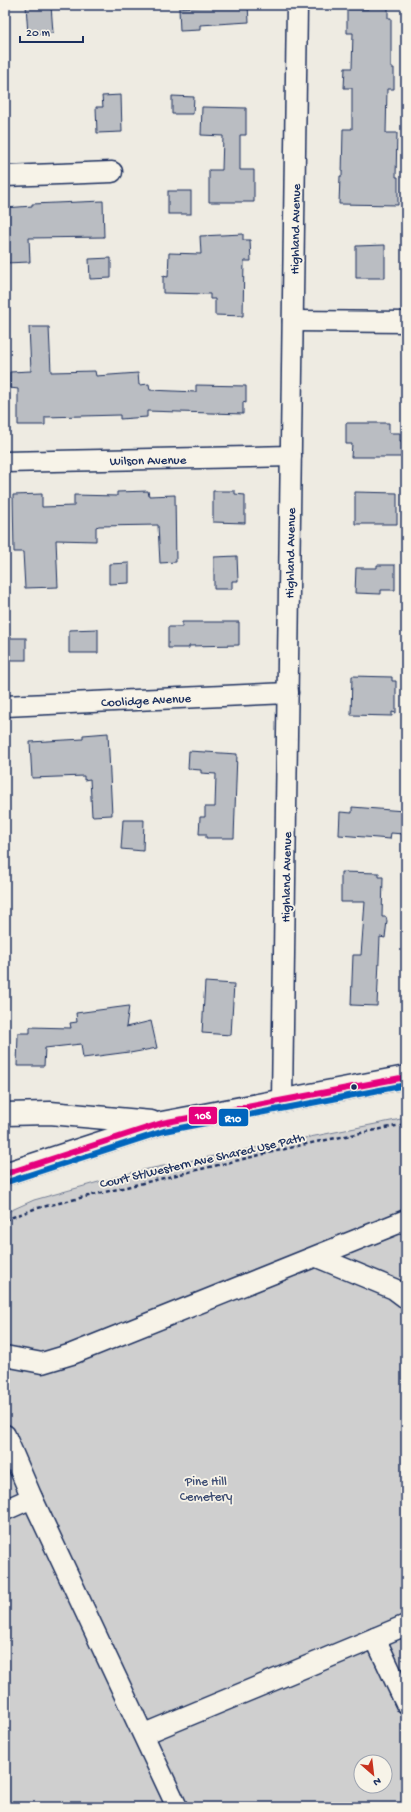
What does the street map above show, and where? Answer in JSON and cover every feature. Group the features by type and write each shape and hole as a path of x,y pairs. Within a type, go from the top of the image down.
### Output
{"main road":[{"path":"5,1174 162,1123 406,1076"},
{"path":"5,1114 50,1113 162,1123"}],"street":[{"name":"Highland Avenue","path":"282,1100 297,5"},
{"path":"5,176 112,172"},
{"path":"293,320 406,322"},
{"name":"Wilson Avenue","path":"5,462 291,456"},
{"name":"Coolidge Avenue","path":"5,706 288,693"},
{"path":"5,1356 42,1362 72,1354 236,1287 317,1257 406,1220"},
{"path":"317,1257 394,1289 406,1298"},
{"path":"5,1435 32,1498 177,1807"},
{"path":"5,1510 32,1498"},
{"path":"144,1734 406,1625"},
{"path":"375,1638 406,1704"}],"path":[{"name":"Court St/Western Ave Shared Use Path","path":"5,1220 34,1209 306,1144 406,1124"}],"green space":[{"name":"Pine Hill Cemetery","path":"406,1118 406,1807 5,1807 5,1213 34,1200 138,1171"}],"building":[{"path":"26,5 51,5 53,33 28,35"},
{"path":"248,5 249,22 200,25 200,30 180,31 179,8"},
{"path":"368,5 388,5 388,18 391,18 391,68 394,68 394,89 387,89 386,133 397,133 396,177 398,177 398,205 339,204 340,176 342,176 343,129 352,129 352,88 344,88 345,68 352,68 353,33 347,33 347,9 368,9"},
{"path":"121,95 122,132 97,133 96,107 103,107 102,96"},
{"path":"172,96 194,97 193,114 172,114"},
{"path":"202,107 246,108 246,135 240,135 240,170 254,170 254,202 209,202 209,170 222,170 223,136 201,135"},
{"path":"168,191 191,191 191,214 168,214"},
{"path":"103,201 104,237 29,238 30,262 5,263 5,208 32,206 32,204"},
{"path":"243,234 243,240 250,240 251,261 244,261 243,316 215,315 215,299 210,299 210,294 163,293 163,276 168,277 169,253 201,254 200,236"},
{"path":"385,245 385,278 356,278 356,246"},
{"path":"111,258 111,278 90,279 89,259"},
{"path":"29,327 49,327 51,372 95,371 96,376 138,373 139,385 149,384 150,390 196,392 196,385 246,386 246,403 243,402 243,414 147,411 147,417 120,419 120,415 45,417 45,425 18,425 18,389 10,388 10,372 31,371"},
{"path":"346,423 389,423 389,433 400,433 400,441 406,441 406,457 351,457 352,444 346,444"},
{"path":"148,491 149,496 175,495 176,562 160,563 158,525 99,526 96,527 96,541 56,540 58,587 25,588 23,552 14,552 13,495 42,494 42,507 74,506 74,495 117,496 117,492"},
{"path":"213,491 235,491 235,494 245,495 245,523 213,522"},
{"path":"355,492 397,493 397,524 355,524"},
{"path":"237,556 238,581 232,581 232,589 214,589 214,557"},
{"path":"129,563 129,583 109,584 109,564"},
{"path":"377,565 395,565 395,590 381,590 381,594 355,593 356,568 377,568"},
{"path":"182,622 239,622 239,645 168,648 168,627 182,627"},
{"path":"98,629 98,653 69,653 69,630"},
{"path":"5,638 26,638 26,660 5,660"},
{"path":"352,676 392,677 392,681 396,681 396,713 392,712 392,716 351,715"},
{"path":"108,733 112,815 92,816 90,779 84,780 84,776 32,778 30,742 83,739 83,735"},
{"path":"189,751 237,754 234,838 206,838 206,834 199,834 200,817 205,817 205,807 215,807 216,774 201,773 201,770 188,769"},
{"path":"352,807 404,811 403,834 391,833 390,839 339,835 340,812 352,813"},
{"path":"123,820 144,820 143,851 121,849"},
{"path":"341,872 379,873 379,877 383,877 382,917 386,917 387,921 385,938 380,937 377,1006 351,1005 353,955 361,955 365,902 341,902"},
{"path":"205,982 234,984 231,1035 202,1033"},
{"path":"129,1006 126,1027 151,1021 157,1048 130,1053 83,1058 81,1044 45,1048 44,1066 17,1066 18,1033 30,1033 30,1027 71,1028 70,1023 77,1022 76,1013"}],"transit line":[{"name":"10S","path":"5,1174 162,1123 406,1077"},
{"name":"R10","path":"7,1182 164,1131 406,1085"}]}
